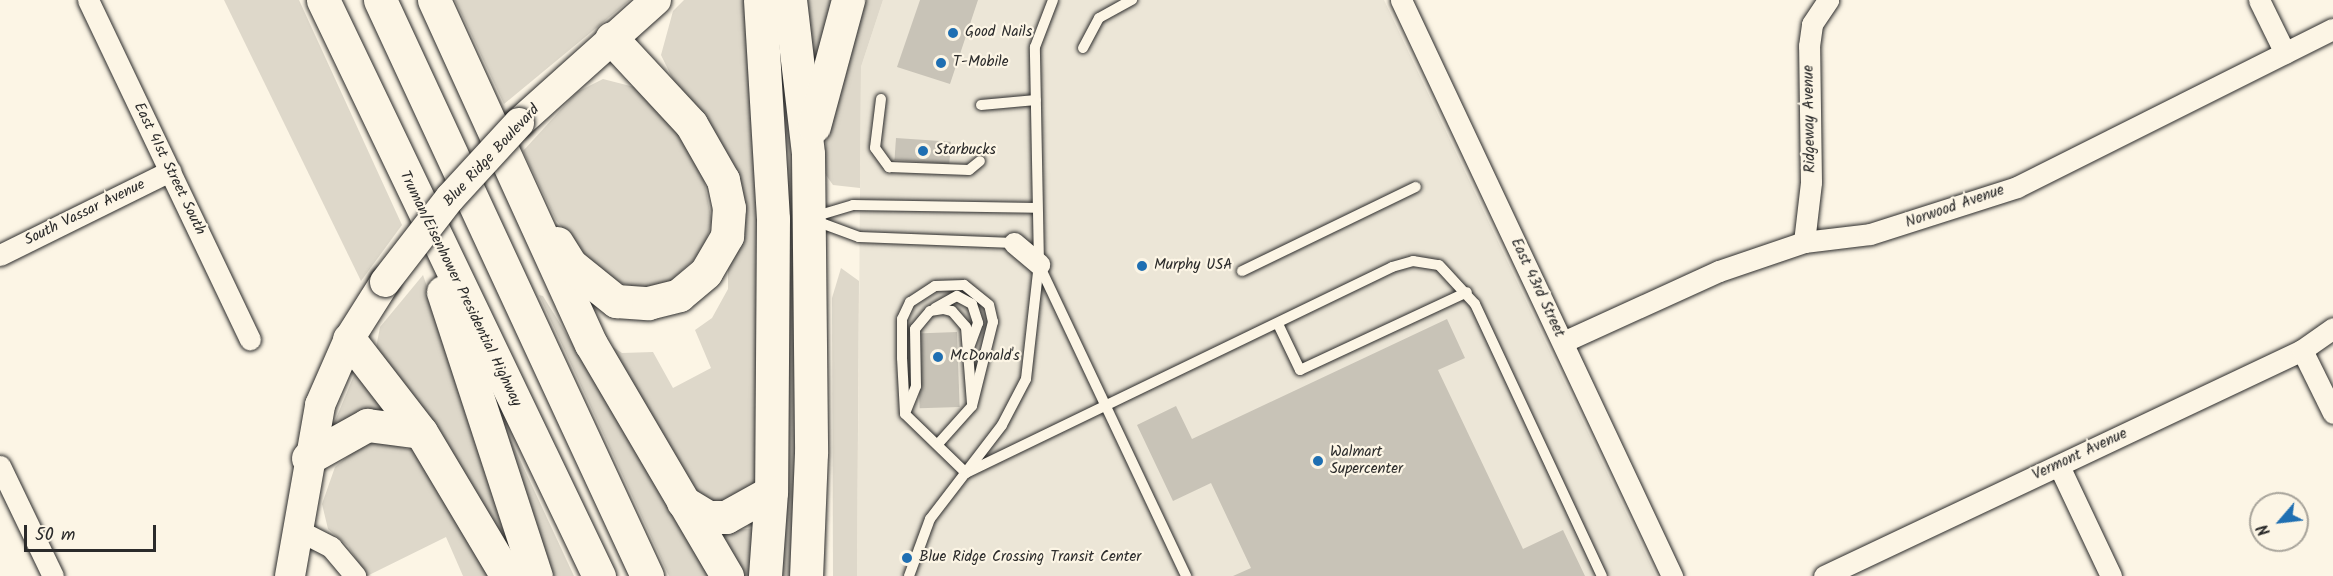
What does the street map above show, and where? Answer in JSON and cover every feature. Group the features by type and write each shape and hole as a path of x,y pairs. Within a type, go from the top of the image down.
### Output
{"main road":[{"name":"Truman/Eisenhower Presidential Highway","path":"323,0 414,195 599,576"},
{"path":"380,0 647,576"},
{"path":"434,0 521,184 591,344 727,576"},
{"path":"760,0 773,219 771,492 765,576"},
{"path":"790,0 808,154 811,453 806,576"},
{"path":"808,154 848,0"},
{"path":"521,184 571,265 616,301 648,303 679,295 717,257 729,208 723,180 691,124 611,38"},
{"path":"414,195 536,576"},
{"path":"349,339 421,432 507,576"},
{"path":"308,458 367,425 421,432"},
{"path":"682,502 708,517 726,517 771,492"}],"street":[{"name":"East 41st Street South","path":"88,0 250,339"},
{"name":"Blue Ridge Boulevard","path":"290,576 308,458 320,405 349,339 386,282 450,198 519,123 656,0"},
{"name":"East 43rd Street","path":"1401,0 1672,576"},
{"name":"Ridgeway Avenue","path":"1804,242 1811,182 1809,46 1812,24 1828,0"},
{"path":"2259,0 2285,53"},
{"name":"Norwood Avenue","path":"1563,342 1719,271 1804,242 1870,234 2017,187 2333,29"},
{"name":"South Vassar Avenue","path":"0,255 170,171"},
{"path":"773,219 807,218"},
{"path":"1014,243 1037,240"},
{"path":"1014,243 1039,264"},
{"name":"Vermont Avenue","path":"1824,576 2302,350 2333,328"},
{"path":"2302,350 2333,413"},
{"path":"0,466 52,576"},
{"path":"2059,466 2111,576"},
{"path":"298,531 331,547 355,576"}],"lane":[{"path":"909,576 930,519 1002,425 1026,379 1039,264 1036,208 1035,47 1053,0"},
{"path":"1083,48 1099,18 1132,0"},
{"path":"880,99 874,147 889,166 969,170 980,161"},
{"path":"981,105 1036,100"},
{"path":"1242,271 1416,187"},
{"path":"807,218 853,205 1036,208"},
{"path":"807,218 860,237 1014,243"},
{"path":"966,473 1413,261 1439,265 1467,292 1602,576"},
{"path":"1039,264 1186,576"},
{"path":"938,444 972,406 993,322 989,305 964,285 935,286 910,302 902,319 905,414 966,473"},
{"path":"1278,324 1300,370 1467,292"},
{"path":"905,414 916,386 915,329 930,311 957,296 972,304 978,323 966,357"},
{"path":"930,311 952,311 961,319 972,406"}],"shaded area":[{"path":"224,0 299,0 402,225 361,281"},
{"path":"455,0 630,0 504,104"},
{"path":"684,0 751,0 759,194 757,480 739,504 703,503 597,336 622,353 653,352 673,388 711,368 695,330 712,318 728,289 728,192 661,55 673,11"},
{"path":"807,0 838,0 814,84"},
{"path":"855,0 883,0 861,67 860,188 833,185 821,168"},
{"path":"883,0 1384,0 1656,576 857,576 861,67"},
{"path":"603,79 638,88 681,135 704,180 712,222 702,252 664,287 641,289 615,281 592,264 556,220 523,151 577,92"},
{"path":"794,255 800,576 779,576 789,285"},
{"path":"841,268 859,281 857,576 833,576 832,298"},
{"path":"423,275 526,576 376,348 380,327"},
{"path":"539,295 543,296 715,576 669,576"},
{"path":"355,374 397,420 330,433 352,380"},
{"path":"502,421 574,576 548,576"},
{"path":"379,441 415,451 496,576 463,576 446,537 367,576 348,546 328,529 322,504 335,467 363,444"},
{"path":"756,528 757,576 735,576 708,533"}],"building":[{"path":"920,0 978,0 950,84 897,67"},
{"name":"Starbucks","path":"896,138 951,142 949,164 894,160"},
{"name":"Walmart Supercenter","path":"1447,319 1465,358 1438,370 1523,549 1563,530 1585,576 1233,576 1251,568 1211,483 1173,501 1137,425 1176,406 1192,439"},
{"name":"McDonald's","path":"957,332 960,407 920,408 917,333"}],"place":[{"name":"Good Nails","path":"953,33"},
{"name":"T-Mobile","path":"941,63"},
{"name":"Starbucks","path":"923,151"},
{"name":"Murphy USA","path":"1142,266"},
{"name":"McDonald's","path":"938,357"},
{"name":"Walmart Supercenter","path":"1318,461"},
{"name":"Blue Ridge Crossing Transit Center","path":"907,558"}]}
